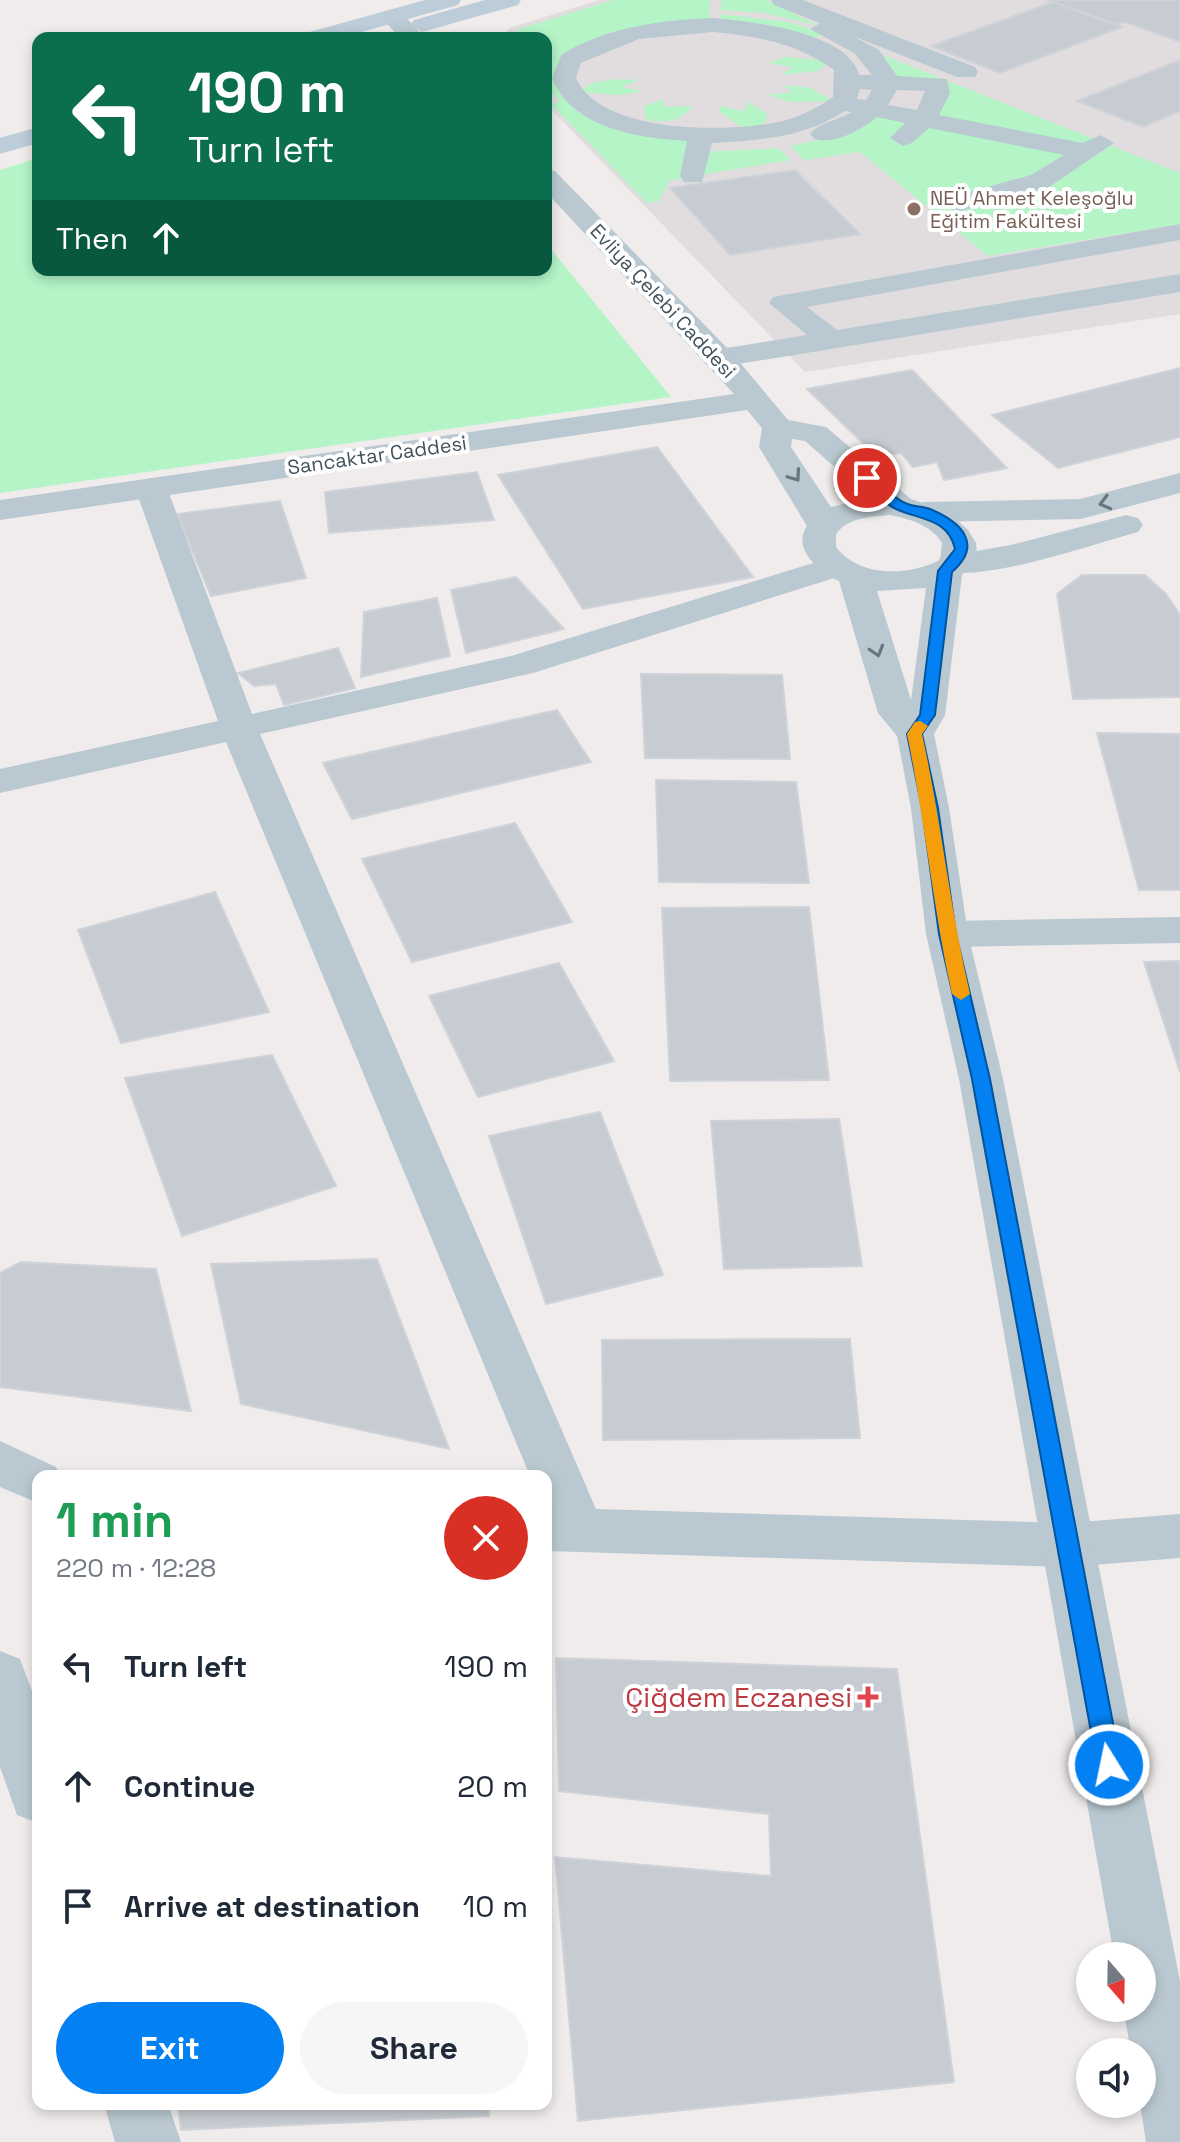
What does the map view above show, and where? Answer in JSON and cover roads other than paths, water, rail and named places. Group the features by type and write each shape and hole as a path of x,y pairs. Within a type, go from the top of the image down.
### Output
{"main road":[{"path":"404,28 450,0"},
{"path":"368,32 404,28 510,0"},
{"path":"0,127 32,118"},
{"path":"0,146 32,137"}],"street":[{"path":"782,0 966,72"},
{"path":"715,12 753,28 825,50 845,67 845,92"},
{"path":"715,12 765,15 834,34 867,51 879,62 887,83 880,102 856,121 834,132 779,142 700,142 595,112 572,95 564,78 570,59 593,45 715,12"},
{"path":"809,43 834,34"},
{"path":"779,142 820,116 845,92 887,83 938,84 939,95 924,119 900,141"},
{"path":"845,92 872,108 1096,147 1040,181 960,203"},
{"path":"693,176 700,142"},
{"name":"Evliya Çelebi Caddesi","path":"552,183 720,358 778,427 775,447 812,501 823,524"},
{"path":"833,341 783,303 1180,232"},
{"path":"720,358 1180,283"},
{"name":"Sancaktar Caddesi","path":"0,510 754,400"},
{"path":"778,427 815,434 911,509 949,525 959,536 962,549 949,568 927,715 915,734"},
{"path":"1180,483 1081,509 867,506 846,511 823,524 816,543 822,556 845,571 904,582 1180,510"},
{"path":"151,488 239,728 539,1470"},
{"path":"0,781 520,665 845,571"},
{"path":"845,571 896,713 915,734 930,808 947,934 981,1079 1179,2142"},
{"path":"947,934 1180,930"},
{"path":"0,1462 32,1479"},
{"path":"552,1503 563,1530 1068,1545 1180,1536"},
{"path":"0,1676 32,1777"},
{"path":"138,2110 148,2142"}],"place":[{"name":"NEÜ Ahmet Keleşoğlu Eğitim Fakültesi","path":"914,209"},
{"name":"Çiğdem Eczanesi","path":"868,1697"}]}
